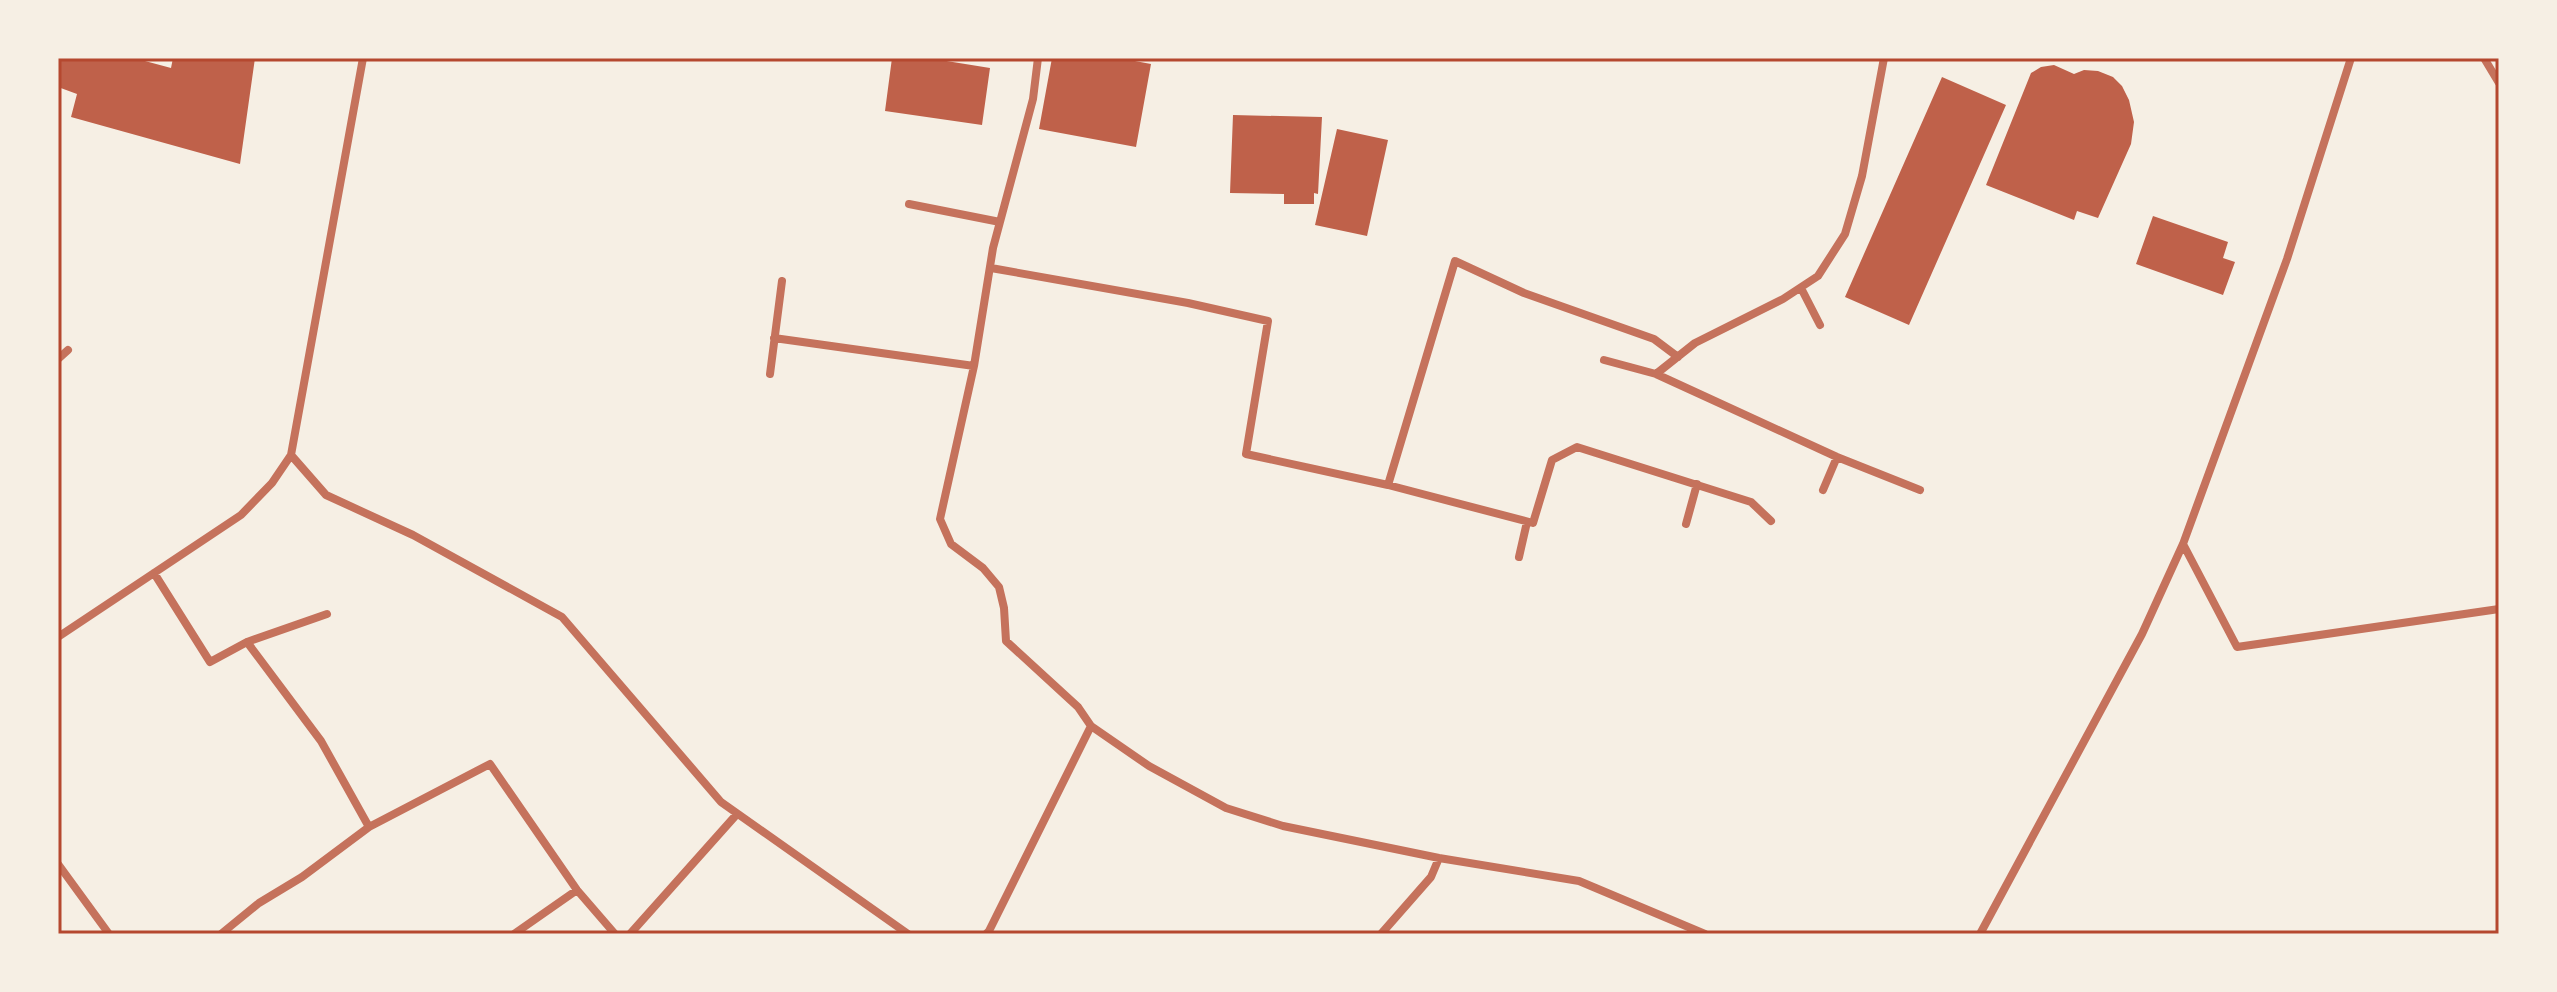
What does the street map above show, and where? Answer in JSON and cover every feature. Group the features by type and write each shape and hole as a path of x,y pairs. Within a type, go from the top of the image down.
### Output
{"street":[{"path":"58,637 241,515 272,483 291,455 363,58"},
{"path":"1038,58 1033,99 1000,222 974,366 940,519 951,544 983,568 999,587 1006,641 1078,707 1091,726 1149,766 1226,808 1283,826 1439,858 1579,881 1705,934"},
{"path":"1656,374 1695,343 1783,299 1818,276 1845,234 1862,176 1884,58"},
{"path":"1980,934 2142,634 2183,544 2287,259 2351,58"},
{"path":"2484,58 2499,83"},
{"path":"909,204 1000,222"},
{"path":"1388,485 1455,261 1524,293 1654,339 1678,357"},
{"path":"991,268 1188,303 1268,321 1246,454 1388,485 1533,523 1552,460 1577,447 1751,502 1771,521"},
{"path":"770,374 782,281"},
{"path":"1801,288 1820,325"},
{"path":"774,338 974,366"},
{"path":"58,359 68,350"},
{"path":"1604,360 1656,374 1837,457 1920,490"},
{"path":"291,455 326,495 413,535 562,617 721,802 908,934"},
{"path":"1823,490 1837,457"},
{"path":"1686,524 1697,484"},
{"path":"1519,557 1527,522"},
{"path":"2183,544 2237,647 2499,609"},
{"path":"154,573 210,662 247,642 327,614"},
{"path":"247,642 321,741 369,827"},
{"path":"986,934 1091,726"},
{"path":"221,934 259,903 302,877 369,827 490,764 577,890 615,934"},
{"path":"630,934 737,814"},
{"path":"1381,934 1431,877 1439,858"},
{"path":"58,864 109,934"},
{"path":"514,934 577,890"}],"building":[{"path":"58,58 145,58 145,61 171,68 173,58 255,58 240,164 71,117 77,94 58,87"},
{"path":"892,58 928,58 990,68 982,125 885,111"},
{"path":"1052,58 1119,58 1151,64 1136,147 1039,129"},
{"path":"2054,65 2074,74 2084,70 2098,71 2113,77 2129,100 2134,122 2131,144 2098,218 2077,211 2074,220 1986,185 2031,73"},
{"path":"1942,77 2006,105 1909,325 1845,297"},
{"path":"1233,115 1322,117 1318,194 1314,193 1314,204 1284,204 1284,194 1230,193"},
{"path":"1337,129 1388,140 1367,236 1315,225"},
{"path":"2153,216 2228,242 2223,258 2235,262 2223,295 2136,264"}]}
